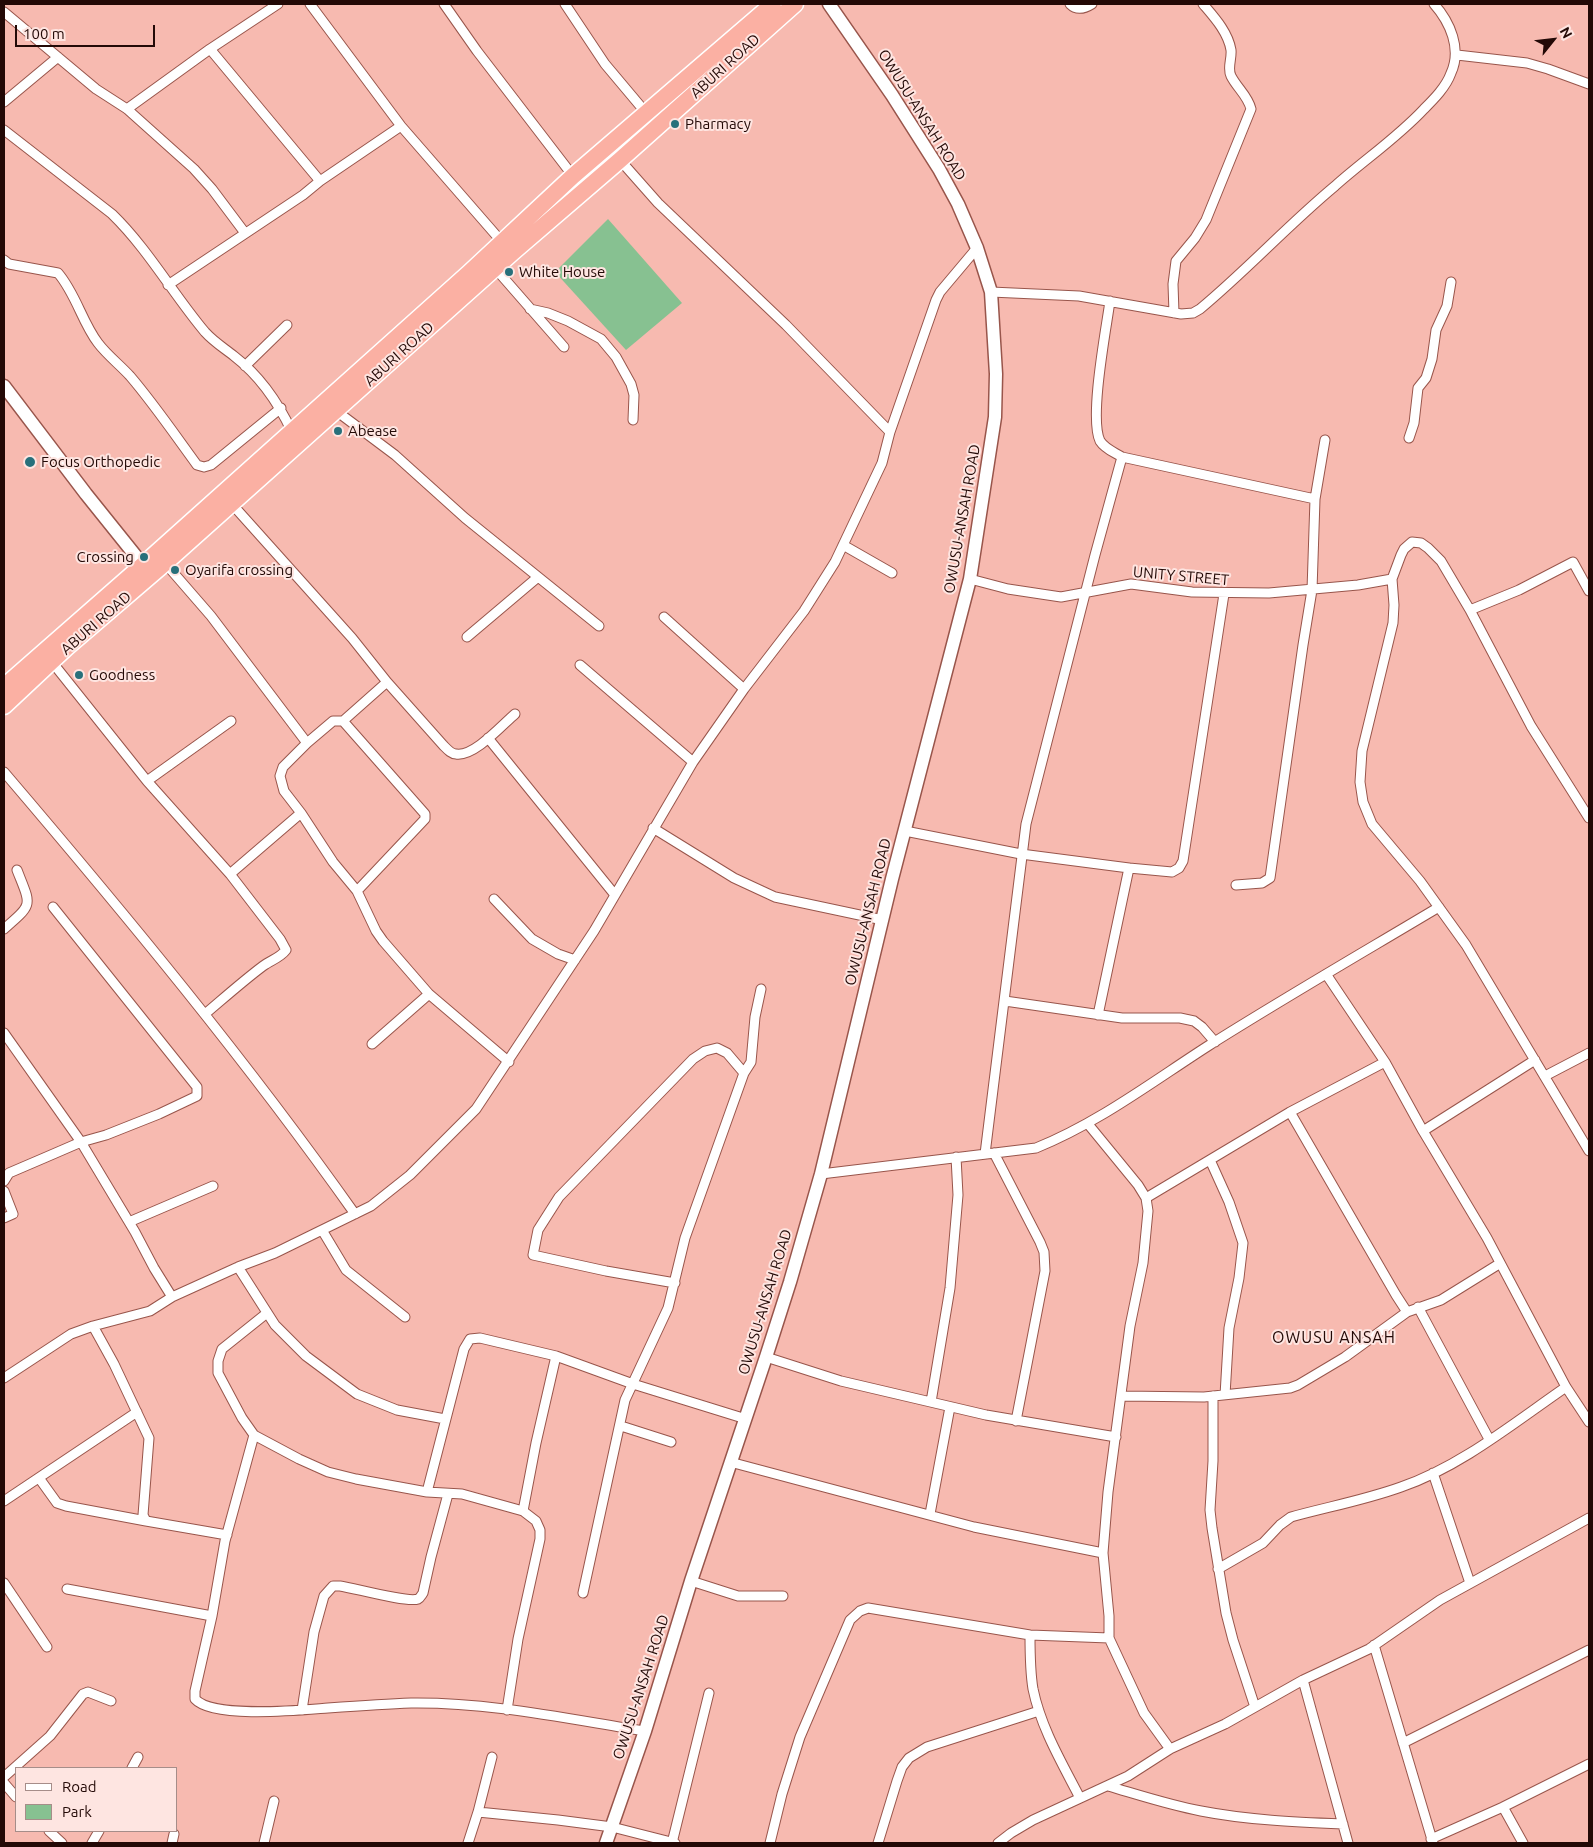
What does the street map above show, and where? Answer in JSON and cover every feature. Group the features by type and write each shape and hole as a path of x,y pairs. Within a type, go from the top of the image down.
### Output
{"highway":[{"name":"ABURI ROAD","path":"4,687 292,432 573,176 773,4"},
{"name":"ABURI ROAD","path":"4,706 495,268 586,190 795,4"}],"street":[{"path":"127,109 210,49 278,4"},
{"path":"310,4 401,126 502,242"},
{"path":"444,4 573,176 586,190"},
{"path":"565,4 605,64 647,114"},
{"name":"OWUSU-ANSAH ROAD","path":"606,1843 645,1731 691,1581 766,1357 821,1174 905,831 970,579 995,417 996,365 991,292 976,248 958,204 939,169 892,95 829,4"},
{"path":"1070,4 1074,8 1081,9 1092,4"},
{"path":"1174,313 1173,284 1176,262 1195,238 1206,220 1251,109 1231,77 1229,70 1231,50 1226,36 1220,24 1203,4"},
{"path":"991,292 1071,295 1174,313 1192,313 1200,309 1335,185 1406,129 1436,96 1451,74 1457,55 1451,29 1442,13 1434,4"},
{"path":"4,12 96,88 127,109 194,169 212,188 245,233"},
{"path":"210,49 320,181"},
{"path":"1457,55 1527,63 1589,84"},
{"path":"4,102 58,57"},
{"path":"168,285 401,126"},
{"path":"4,130 112,214 128,230 168,285 217,345 245,366 267,388 281,408 292,432"},
{"path":"620,160 658,203 786,325 890,432"},
{"path":"4,1378 71,1334 93,1326 150,1311 172,1297 238,1267 275,1253 371,1206 410,1175 476,1109 575,960 693,762 744,689 804,611 835,562 882,463 890,432 936,300 976,248"},
{"path":"4,260 9,264 58,273 68,286 98,344 130,377 197,465 204,468 211,465 281,408"},
{"path":"495,268 564,348"},
{"path":"1409,438 1414,423 1418,388 1426,378 1432,359 1436,330 1447,306 1450,282"},
{"path":"1110,302 1096,402 1098,432 1100,440 1105,447 1122,457 1315,499"},
{"path":"530,309 548,313 568,321 601,339 616,357 631,384 634,395 632,420"},
{"path":"245,366 287,325"},
{"path":"4,386 143,565"},
{"path":"335,410 395,455 465,518 600,626"},
{"path":"1236,885 1262,883 1270,878 1302,645 1312,590 1315,499 1325,440"},
{"path":"1016,1421 1045,1260 1040,1242 990,1153 1000,1023 1005,1001 1026,824 1122,457"},
{"path":"231,503 352,638 386,682 453,754 461,755 469,752 515,714"},
{"path":"1589,818 1530,726 1470,610 1441,560 1421,543 1412,542 1404,549 1392,579 1394,606 1392,623 1362,751 1361,788 1363,802 1372,824 1420,881 1466,945 1589,1151"},
{"path":"843,545 892,573"},
{"path":"1470,610 1519,590 1573,562 1589,591"},
{"path":"165,563 211,616 308,743"},
{"path":"467,637 538,577"},
{"name":"UNITY STREET","path":"970,579 1008,589 1061,597 1131,584 1224,594 1312,590 1392,579"},
{"path":"905,831 1022,854 1129,868 1172,872 1182,865 1224,594"},
{"path":"664,617 744,689"},
{"path":"52,662 147,781 230,874 280,939 286,950 242,982 205,1014"},
{"path":"580,665 693,762"},
{"path":"386,682 344,721 333,721 283,768 280,776 284,791 333,862 357,891 383,942 429,994 509,1062"},
{"path":"147,781 231,720"},
{"path":"344,721 426,814 425,820 357,891"},
{"path":"488,738 615,894"},
{"path":"4,772 113,900 205,1014 306,1145 355,1214"},
{"path":"230,874 301,813"},
{"path":"653,828 734,878 775,897 883,920"},
{"path":"1098,1015 1129,868"},
{"path":"4,929 24,912 28,905 17,870"},
{"path":"494,900 532,939 558,954 575,960"},
{"path":"4,1181 10,1173 81,1142 106,1136 197,1096 198,1087 53,907"},
{"path":"821,1174 1036,1148 1088,1124 1215,1042 1439,907"},
{"path":"1326,974 1385,1062 1423,1131 1487,1238 1499,1264 1537,1329 1566,1387 1589,1422"},
{"path":"583,1593 626,1400 668,1308 685,1238 744,1073 751,1062 755,1017 761,989"},
{"path":"372,1044 429,994"},
{"path":"1005,1001 1098,1015 1145,1019 1180,1018 1194,1021 1215,1042"},
{"path":"4,1033 30,1067 81,1142 172,1297"},
{"path":"675,1283 606,1271 533,1255 538,1230 559,1197 693,1059 705,1051 717,1048 727,1053 744,1073"},
{"path":"1545,1076 1589,1053"},
{"path":"1423,1131 1535,1060"},
{"path":"1146,1198 1290,1112 1385,1062"},
{"path":"1290,1112 1407,1312"},
{"path":"1088,1124 1138,1185 1146,1198 1148,1211 1143,1263 1130,1326 1108,1492 1103,1553 1109,1616 1109,1638 1144,1713 1170,1749"},
{"path":"931,1402 950,1288 958,1195 956,1157"},
{"path":"1210,1160 1229,1202 1243,1243 1239,1278 1229,1328 1225,1395"},
{"path":"129,1222 213,1186"},
{"path":"4,1192 13,1214 4,1218"},
{"path":"322,1230 346,1270 404,1317"},
{"path":"1121,1396 1213,1396 1290,1388 1345,1357 1407,1312 1441,1300 1499,1264"},
{"path":"238,1267 275,1325 306,1356 357,1394 397,1410 445,1419"},
{"path":"1418,1307 1490,1440"},
{"path":"267,1313 222,1349 218,1361 218,1373 242,1418 254,1435 328,1472 427,1492 462,1494 523,1511 536,1521 540,1530 540,1539 518,1639 507,1710"},
{"path":"93,1326 114,1364 149,1438 143,1515 146,1521"},
{"path":"427,1492 464,1349 470,1339 480,1338 556,1356 634,1384 746,1419"},
{"path":"523,1511 556,1356"},
{"path":"766,1357 841,1381 950,1407 1016,1421 1116,1437"},
{"path":"1218,1569 1263,1543 1280,1524 1291,1517 1402,1487 1433,1473 1490,1440 1566,1387"},
{"path":"1213,1396 1213,1461 1210,1510 1218,1569 1233,1640 1255,1707"},
{"path":"930,1514 950,1407"},
{"path":"4,1501 137,1412"},
{"path":"621,1426 670,1442"},
{"path":"254,1435 227,1535 212,1616 195,1691 195,1699 198,1703 207,1707 253,1712 412,1703 507,1710 645,1731"},
{"path":"730,1462 1009,1534 1103,1553"},
{"path":"1433,1473 1470,1583"},
{"path":"39,1478 56,1502 66,1506 227,1535"},
{"path":"302,1710 314,1632 324,1596 333,1586 340,1586 394,1598 416,1600 420,1598 423,1594 448,1494"},
{"path":"998,1843 1032,1820 1108,1786 1170,1749 1225,1724 1303,1680 1374,1645 1440,1600 1589,1518"},
{"path":"691,1581 738,1596 783,1596"},
{"path":"4,1583 48,1647"},
{"path":"67,1590 212,1616"},
{"path":"770,1843 782,1794 800,1737 850,1620 860,1611 868,1608 1030,1635 1109,1638"},
{"path":"1030,1635 1033,1688 1039,1711 1059,1757 1080,1798"},
{"path":"1374,1645 1432,1841 1589,1764"},
{"path":"1403,1743 1589,1650"},
{"path":"1303,1680 1348,1843"},
{"path":"15,1767 50,1736 83,1694 88,1692 111,1701"},
{"path":"478,1812 612,1827 673,1843 709,1692"},
{"path":"878,1843 902,1767 909,1758 927,1747 1039,1711"},
{"path":"132,1767 138,1756"},
{"path":"468,1843 492,1757"},
{"path":"4,1777 15,1767"},
{"path":"4,1783 15,1795"},
{"path":"1108,1786 1166,1803 1202,1811 1270,1820 1342,1824"},
{"path":"264,1843 274,1801"},
{"path":"1504,1807 1523,1843"},
{"path":"50,1832 62,1843"},
{"path":"92,1843 98,1832"}],"green space":[{"path":"608,219 682,303 626,350 555,272"}],"place":[{"name":"Pharmacy","path":"675,124"},
{"name":"White House","path":"509,272"},
{"name":"Abease","path":"338,431"},
{"name":"Focus Orthopedic","path":"30,462"},
{"name":"Crossing","path":"144,557"},
{"name":"Oyarifa crossing","path":"175,570"},
{"name":"Goodness","path":"79,675"}],"district":[{"name":"OWUSU ANSAH","path":"1334,1338"}]}
